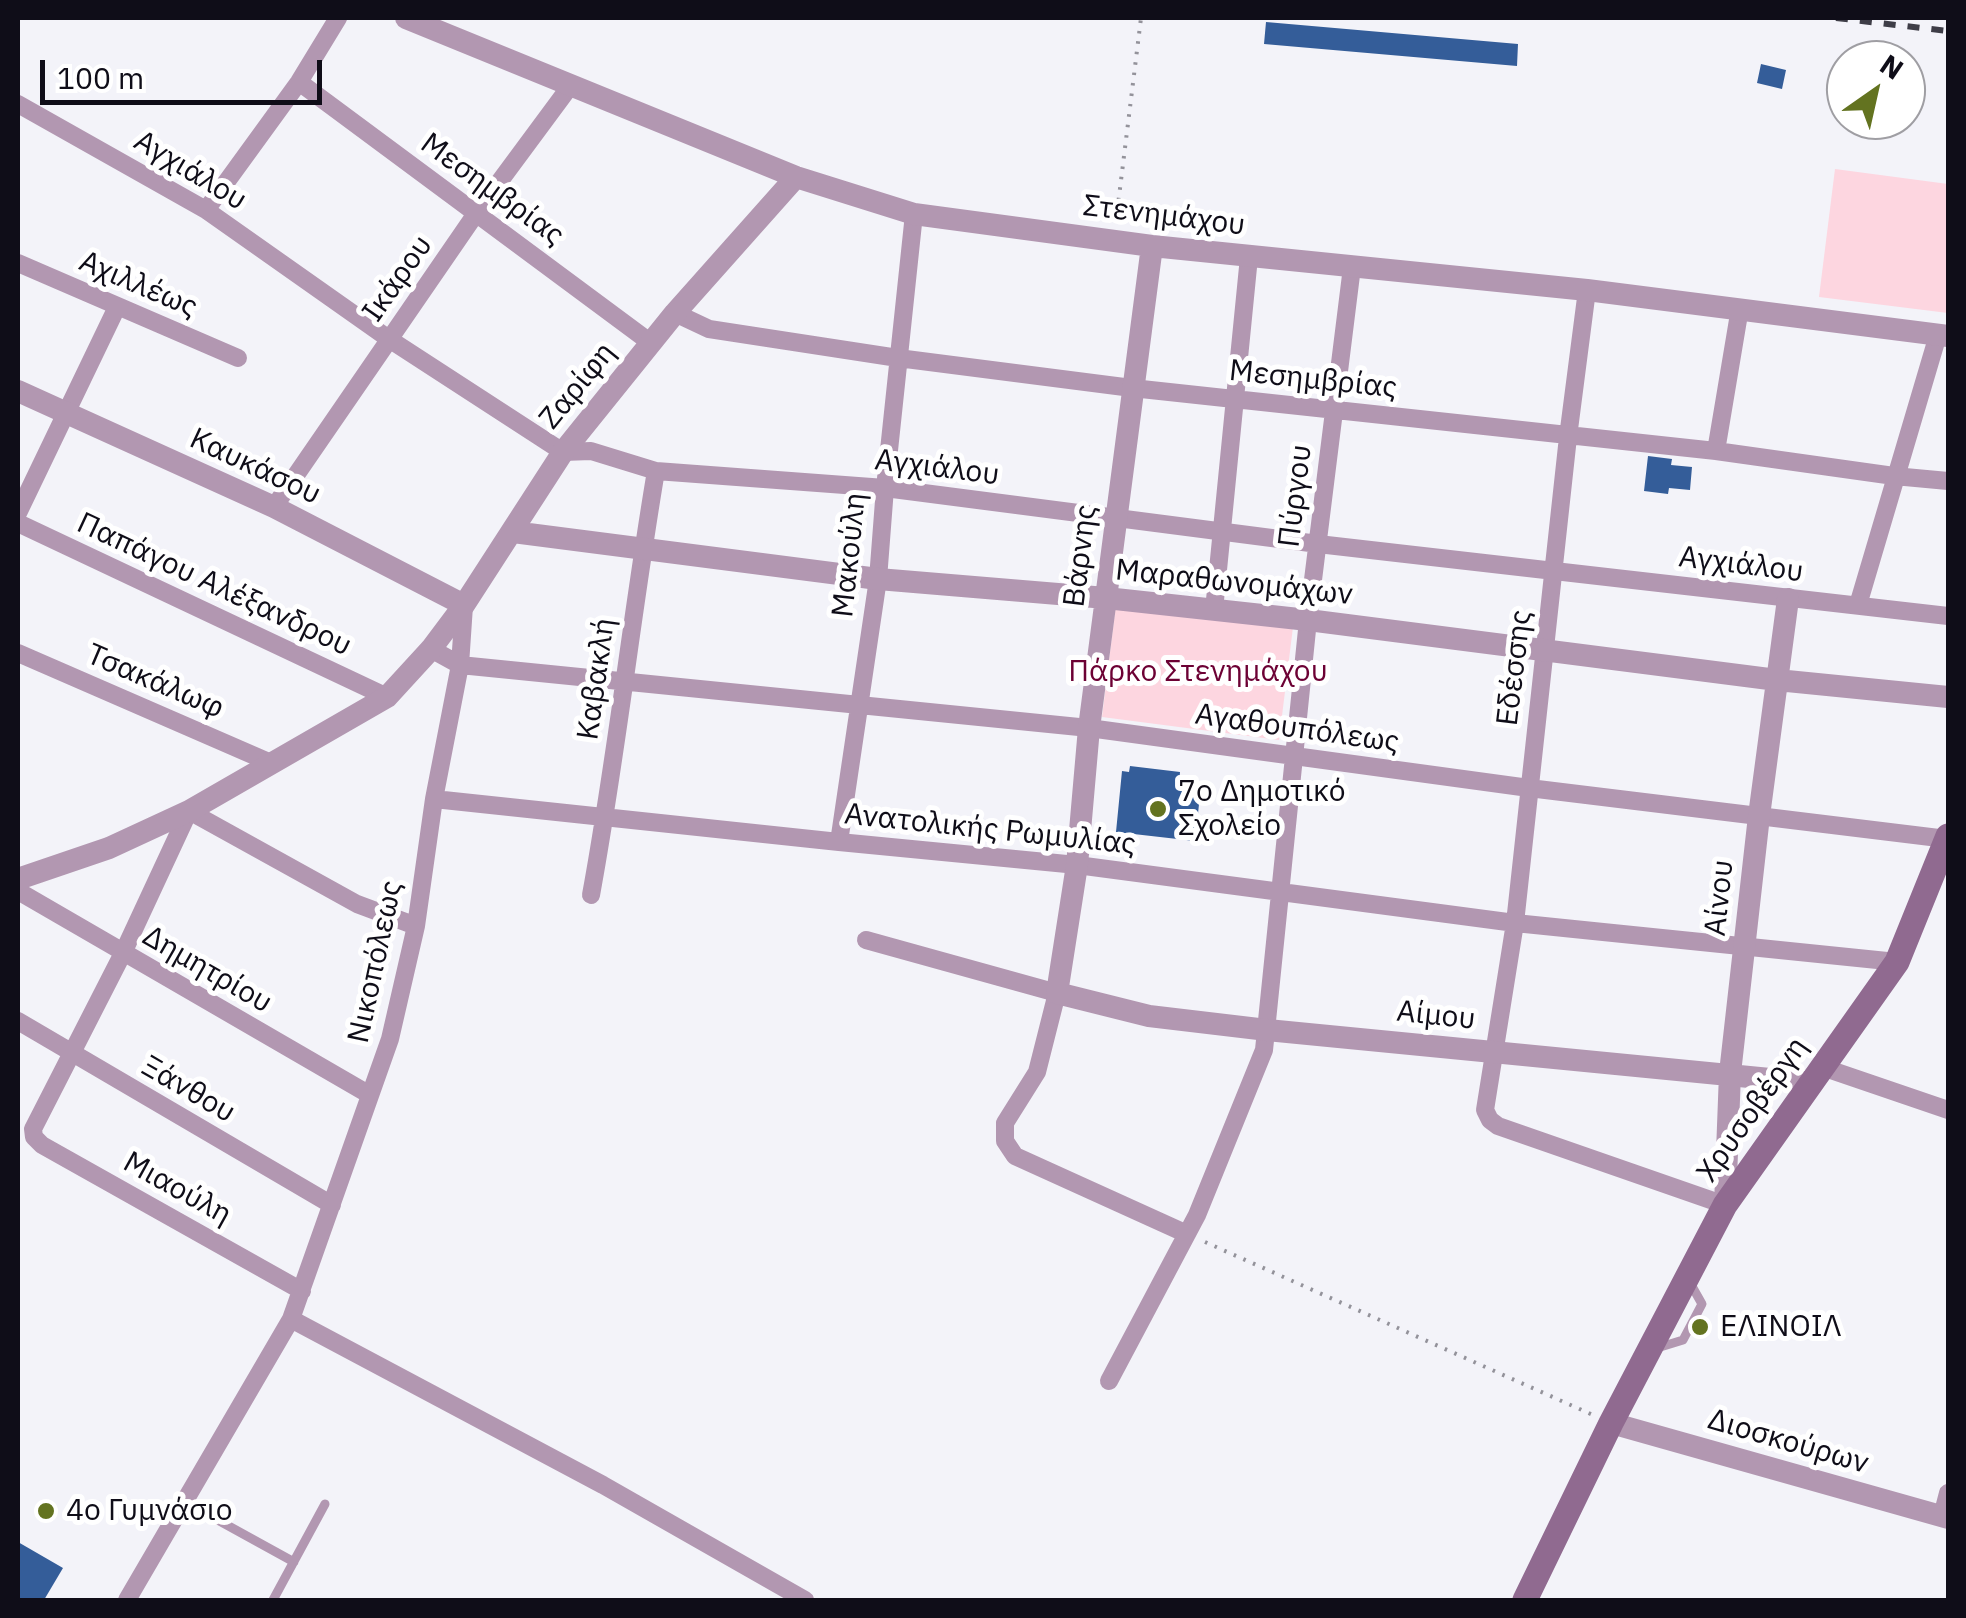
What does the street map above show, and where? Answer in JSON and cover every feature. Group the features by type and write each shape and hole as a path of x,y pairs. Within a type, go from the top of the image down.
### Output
{"main road":[{"name":"Χρυσοβέργη","path":"1524,1600 1726,1205 1897,962 1948,838"}],"street":[{"path":"206,210 299,82 338,18"},
{"name":"Στενημάχου","path":"406,18 796,178 914,214 1152,246 1587,290 1943,335"},
{"name":"Μεσημβρίας","path":"299,82 651,343"},
{"name":"Ικάρου","path":"274,506 571,85"},
{"name":"Αγχιάλου","path":"18,104 206,210 389,339 563,452 591,451 656,471 885,488 1318,544 1948,616"},
{"name":"Ζαρίφη","path":"18,879 108,848 189,810 388,696 464,606 563,452 675,313 796,178"},
{"name":"Μακούλη","path":"838,842 878,579 914,214"},
{"name":"Βάρνης","path":"1057,992 1152,246"},
{"path":"1214,610 1250,257"},
{"name":"Αχιλλέως","path":"18,263 238,358"},
{"name":"Πύργου","path":"1109,1381 1197,1215 1264,1050 1308,620 1352,267"},
{"name":"Εδέσσης","path":"1587,290 1515,923 1487,1115 1494,1124 1726,1205"},
{"path":"18,513 117,307"},
{"path":"1716,451 1740,308"},
{"name":"Μεσημβρίας","path":"675,313 710,329 898,358 1948,481"},
{"path":"1858,606 1894,476 1943,335"},
{"name":"Καυκάσου","path":"18,392 274,506 464,606"},
{"name":"Καβακλή","path":"590,895 606,816 656,471"},
{"name":"Παπάγου Αλέξανδρου","path":"18,523 388,696"},
{"name":"Μαραθωνομάχων","path":"513,532 878,579 1308,620 1777,680 1948,697"},
{"name":"Αίνου","path":"1726,1205 1730,1074 1788,599"},
{"name":"Νικοπόλεως","path":"128,1600 291,1319 390,1038 416,926 434,799 460,665 464,606"},
{"path":"431,649 460,665"},
{"name":"Τσακάλωφ","path":"18,653 270,762"},
{"name":"Αγαθουπόλεως","path":"460,665 1090,728 1529,788 1948,838"},
{"name":"Ανατολικής Ρωμυλίας","path":"434,799 1076,864 1515,923 1897,962"},
{"path":"70,1054 123,953 189,810 357,904 416,926"},
{"name":"Δημητρίου","path":"18,891 370,1095"},
{"path":"866,940 1057,992 1037,1072 1005,1123 1006,1141 1015,1156 1187,1234"},
{"name":"Αίμου","path":"1057,992 1149,1016 1267,1030 1730,1074 1816,1075"},
{"name":"Ξάνθου","path":"18,1020 332,1205"},
{"name":"Μιαούλη","path":"70,1054 32,1128 34,1137 302,1291"},
{"path":"1816,1075 1948,1110"},
{"path":"291,1319 603,1484 805,1600"},
{"name":"Διοσκούρων","path":"1611,1424 1945,1517"},
{"path":"1945,1517 1948,1492"}],"lane":[{"path":"185,1502 294,1562"},
{"path":"273,1600 324,1504"}],"path":[{"path":"1116,225 1142,18"},
{"path":"1187,1234 1611,1424"}],"green space":[{"path":"1835,169 1948,184 1948,313 1819,297"},
{"name":"Πάρκο Στενημάχου","path":"1116,604 1293,627 1279,740 1102,717"}],"building":[{"path":"1266,22 1518,44 1517,66 1264,44"},
{"path":"1761,64 1786,70 1782,89 1757,83"},
{"path":"1648,456 1672,459 1671,465 1692,467 1690,490 1669,488 1668,494 1644,491"},
{"name":"7ο Δημοτικό Σχολείο","path":"1130,766 1180,772 1179,784 1201,786 1195,841 1116,832 1122,771 1129,772"},
{"path":"18,1542 63,1568 44,1600 18,1600"}],"railway":[{"path":"1836,18 1948,31"}],"place":[{"name":"7ο Δημοτικό Σχολείο","path":"1158,809"},
{"name":"ΕΛΙΝΟΙΛ","path":"1700,1327"},
{"name":"4o Γυμνάσιο","path":"46,1511"}]}
